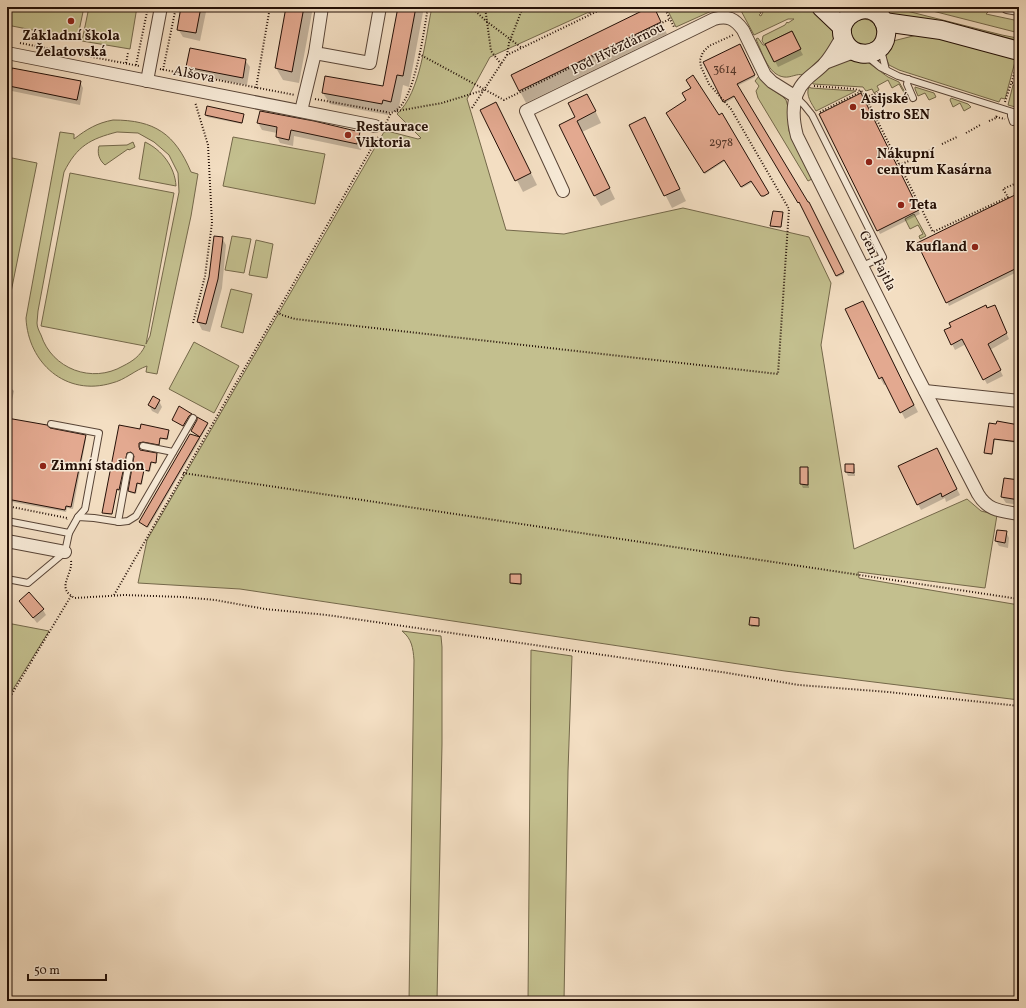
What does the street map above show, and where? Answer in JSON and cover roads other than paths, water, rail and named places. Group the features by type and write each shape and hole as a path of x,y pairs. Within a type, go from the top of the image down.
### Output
{"main road":[{"path":"821,7 842,32 846,46 859,53 871,53 883,36 921,28 950,32 1018,57"},
{"path":"832,7 855,11 872,11 878,14 883,36"},
{"path":"842,32 846,18 855,11"}],"street":[{"path":"147,81 161,7"},
{"path":"301,111 315,53 322,7"},
{"path":"315,53 370,63 380,7"},
{"path":"1007,7 1019,9"},
{"name":"Pod Hvězdárnou","path":"563,191 526,111 714,19 722,17 729,18 738,24 743,30 765,75 772,82 796,97"},
{"name":"Gen. Fajtla","path":"842,32 825,63 802,84 796,97 794,104 794,119 797,136 924,391 981,500 992,508 1019,514"},
{"name":"Alšova","path":"7,53 301,111 379,129"},
{"name":"Gen. Fajtla","path":"825,63 859,53"},
{"path":"924,391 1019,402"},
{"path":"7,541 64,552"}],"lane":[{"path":"883,36 882,56 886,70"},
{"path":"859,53 893,74 942,93 977,104 1019,114"},
{"path":"908,79 907,84 913,98"},
{"path":"796,97 804,104 812,115 883,257 862,266"},
{"path":"1011,112 1013,122"},
{"path":"78,517 118,522 128,521 136,516 193,418"},
{"path":"7,579 28,583 64,552 69,533 78,517 85,509 99,433 51,424"},
{"path":"143,446 174,452"},
{"path":"118,522 130,456"},
{"path":"7,521 69,533"}],"place":[{"name":"Základní škola Želatovská","path":"71,21"},
{"name":"Asijské bistro SEN","path":"853,107"},
{"name":"Restaurace Viktoria","path":"348,135"},
{"name":"Nákupní centrum Kasárna","path":"869,162"},
{"name":"Teta","path":"901,205"},
{"name":"Kaufland","path":"975,247"},
{"name":"Zimní stadion","path":"43,466"}]}
